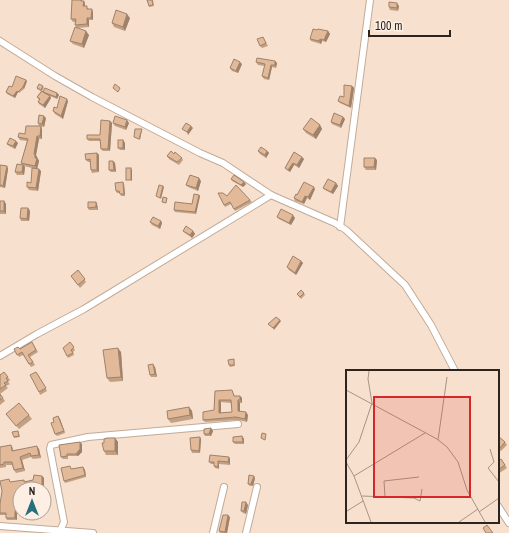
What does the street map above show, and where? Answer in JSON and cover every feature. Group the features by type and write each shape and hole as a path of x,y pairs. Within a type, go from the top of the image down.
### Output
{"street":[{"path":"340,227 370,0"},
{"path":"0,42 92,97 200,153 223,163 271,195 340,227 357,240 405,285 431,325 454,370"},
{"path":"0,356 84,309 271,195"},
{"path":"60,531 64,522 50,449 51,445 88,437 238,424"},
{"path":"213,533 224,487"},
{"path":"246,533 256,487"},
{"path":"499,508 509,523"},
{"path":"0,526 93,533"}],"building":[{"path":"72,0 84,1 83,6 87,6 87,9 92,9 91,18 87,18 87,24 75,25 76,19 71,19"},
{"path":"147,0 152,0 153,5 149,6"},
{"path":"389,2 397,3 397,8 389,7"},
{"path":"116,10 127,14 123,27 112,23"},
{"path":"75,27 86,31 82,44 70,41"},
{"path":"313,29 328,31 324,40 320,39 319,41 310,39"},
{"path":"263,37 266,43 260,46 257,39"},
{"path":"257,58 275,61 275,65 271,65 268,78 262,76 265,64 256,62"},
{"path":"234,59 240,62 236,71 230,68"},
{"path":"16,76 26,80 23,87 13,96 6,92 9,86 12,87"},
{"path":"39,84 43,86 41,90 37,88"},
{"path":"115,84 120,88 118,92 113,88"},
{"path":"344,85 352,86 349,106 338,101 340,96 344,97"},
{"path":"45,88 57,93 56,97 43,92"},
{"path":"42,91 50,96 43,105 38,102 40,99 37,97"},
{"path":"60,96 67,99 61,116 53,111 54,107 57,108"},
{"path":"334,113 343,117 340,125 331,122"},
{"path":"39,115 44,116 42,124 38,123"},
{"path":"115,116 127,120 125,127 113,123"},
{"path":"311,118 320,125 313,135 303,129"},
{"path":"101,120 110,121 108,149 101,149 100,139 87,139 87,135 100,135"},
{"path":"186,123 191,126 187,132 182,129"},
{"path":"26,126 41,126 40,136 37,136 34,154 35,158 37,158 35,166 21,163 28,139 18,137 19,133 25,134"},
{"path":"135,129 142,129 139,139 134,137"},
{"path":"10,138 16,141 13,146 7,144"},
{"path":"118,140 123,140 123,148 118,148"},
{"path":"261,147 267,151 265,155 258,151"},
{"path":"171,151 174,154 175,152 182,158 177,162 167,156"},
{"path":"294,152 302,157 297,165 293,163 288,170 285,168"},
{"path":"97,153 97,170 91,170 90,159 86,160 85,154"},
{"path":"364,158 375,158 374,167 364,167"},
{"path":"109,161 113,161 114,170 109,170"},
{"path":"17,164 23,165 22,172 15,172"},
{"path":"0,165 7,166 3,186 0,185"},
{"path":"32,168 39,169 36,188 27,187 27,182 31,183"},
{"path":"126,168 131,168 131,180 126,180"},
{"path":"190,175 199,178 196,188 186,185"},
{"path":"234,175 244,182 241,185 231,179"},
{"path":"328,179 336,183 331,192 323,188"},
{"path":"123,182 124,194 120,194 119,191 116,191 115,183"},
{"path":"304,182 314,187 308,197 305,196 302,202 294,198"},
{"path":"159,185 163,186 160,198 156,196"},
{"path":"236,185 250,200 234,209 230,202 224,205 218,193 223,193 227,196"},
{"path":"194,194 199,195 195,212 174,210 175,202 192,204"},
{"path":"163,197 167,198 166,203 162,202"},
{"path":"0,201 4,201 4,211 0,211"},
{"path":"88,202 96,202 96,207 88,208"},
{"path":"21,208 28,208 27,219 20,218"},
{"path":"281,209 293,215 289,223 277,217"},
{"path":"153,217 161,221 158,226 150,222"},
{"path":"186,226 193,231 190,235 183,231"},
{"path":"293,256 301,261 295,273 287,267"},
{"path":"78,270 85,279 78,285 71,276"},
{"path":"301,290 304,293 300,297 297,294"},
{"path":"276,317 280,320 273,328 268,324"},
{"path":"32,342 36,350 28,355 33,362 29,364 22,352 17,355 14,349 18,347 20,349"},
{"path":"70,342 74,347 71,350 73,353 67,356 63,348"},
{"path":"118,348 121,377 107,378 103,350"},
{"path":"234,359 234,365 229,365 228,360"},
{"path":"153,364 155,374 150,375 148,365"},
{"path":"4,372 8,377 6,378 8,381 4,383 6,385 0,389 0,375"},
{"path":"36,372 46,388 39,392 30,375"},
{"path":"232,390 234,396 240,396 240,400 238,400 238,411 246,412 245,419 236,417 203,420 203,412 214,410 215,391","holes":["219,400 231,400 232,412 219,413"]},
{"path":"19,403 29,415 16,426 6,414"},
{"path":"189,407 190,415 168,419 167,411"},
{"path":"58,416 64,431 55,434 51,423 54,422 53,418"},
{"path":"211,428 209,434 204,434 204,429"},
{"path":"18,431 19,436 14,437 12,432"},
{"path":"262,433 266,434 265,440 261,438"},
{"path":"242,436 243,442 233,442 233,437"},
{"path":"200,437 199,451 191,450 190,438"},
{"path":"499,437 505,442 499,449"},
{"path":"115,438 115,451 104,451 102,443 104,443 104,439"},
{"path":"80,442 80,449 76,454 67,454 67,456 61,457 59,445"},
{"path":"11,445 12,451 37,446 39,455 31,456 30,453 20,457 23,468 14,470 12,462 4,462 4,464 0,465 0,447"},
{"path":"210,455 229,457 228,462 218,461 218,467 214,466 214,462 209,462"},
{"path":"501,459 505,465 499,469 499,460"},
{"path":"70,466 71,469 83,467 85,475 64,481 61,468"},
{"path":"34,475 42,476 42,481 28,481 33,480"},
{"path":"249,475 254,476 251,484 248,484"},
{"path":"9,479 10,482 12,482 12,518 6,518 6,513 0,513 2,491 0,481"},
{"path":"242,502 246,502 244,511 241,511"},
{"path":"223,515 228,515 225,532 219,531"},
{"path":"487,525 493,533 486,533 483,528"}]}
